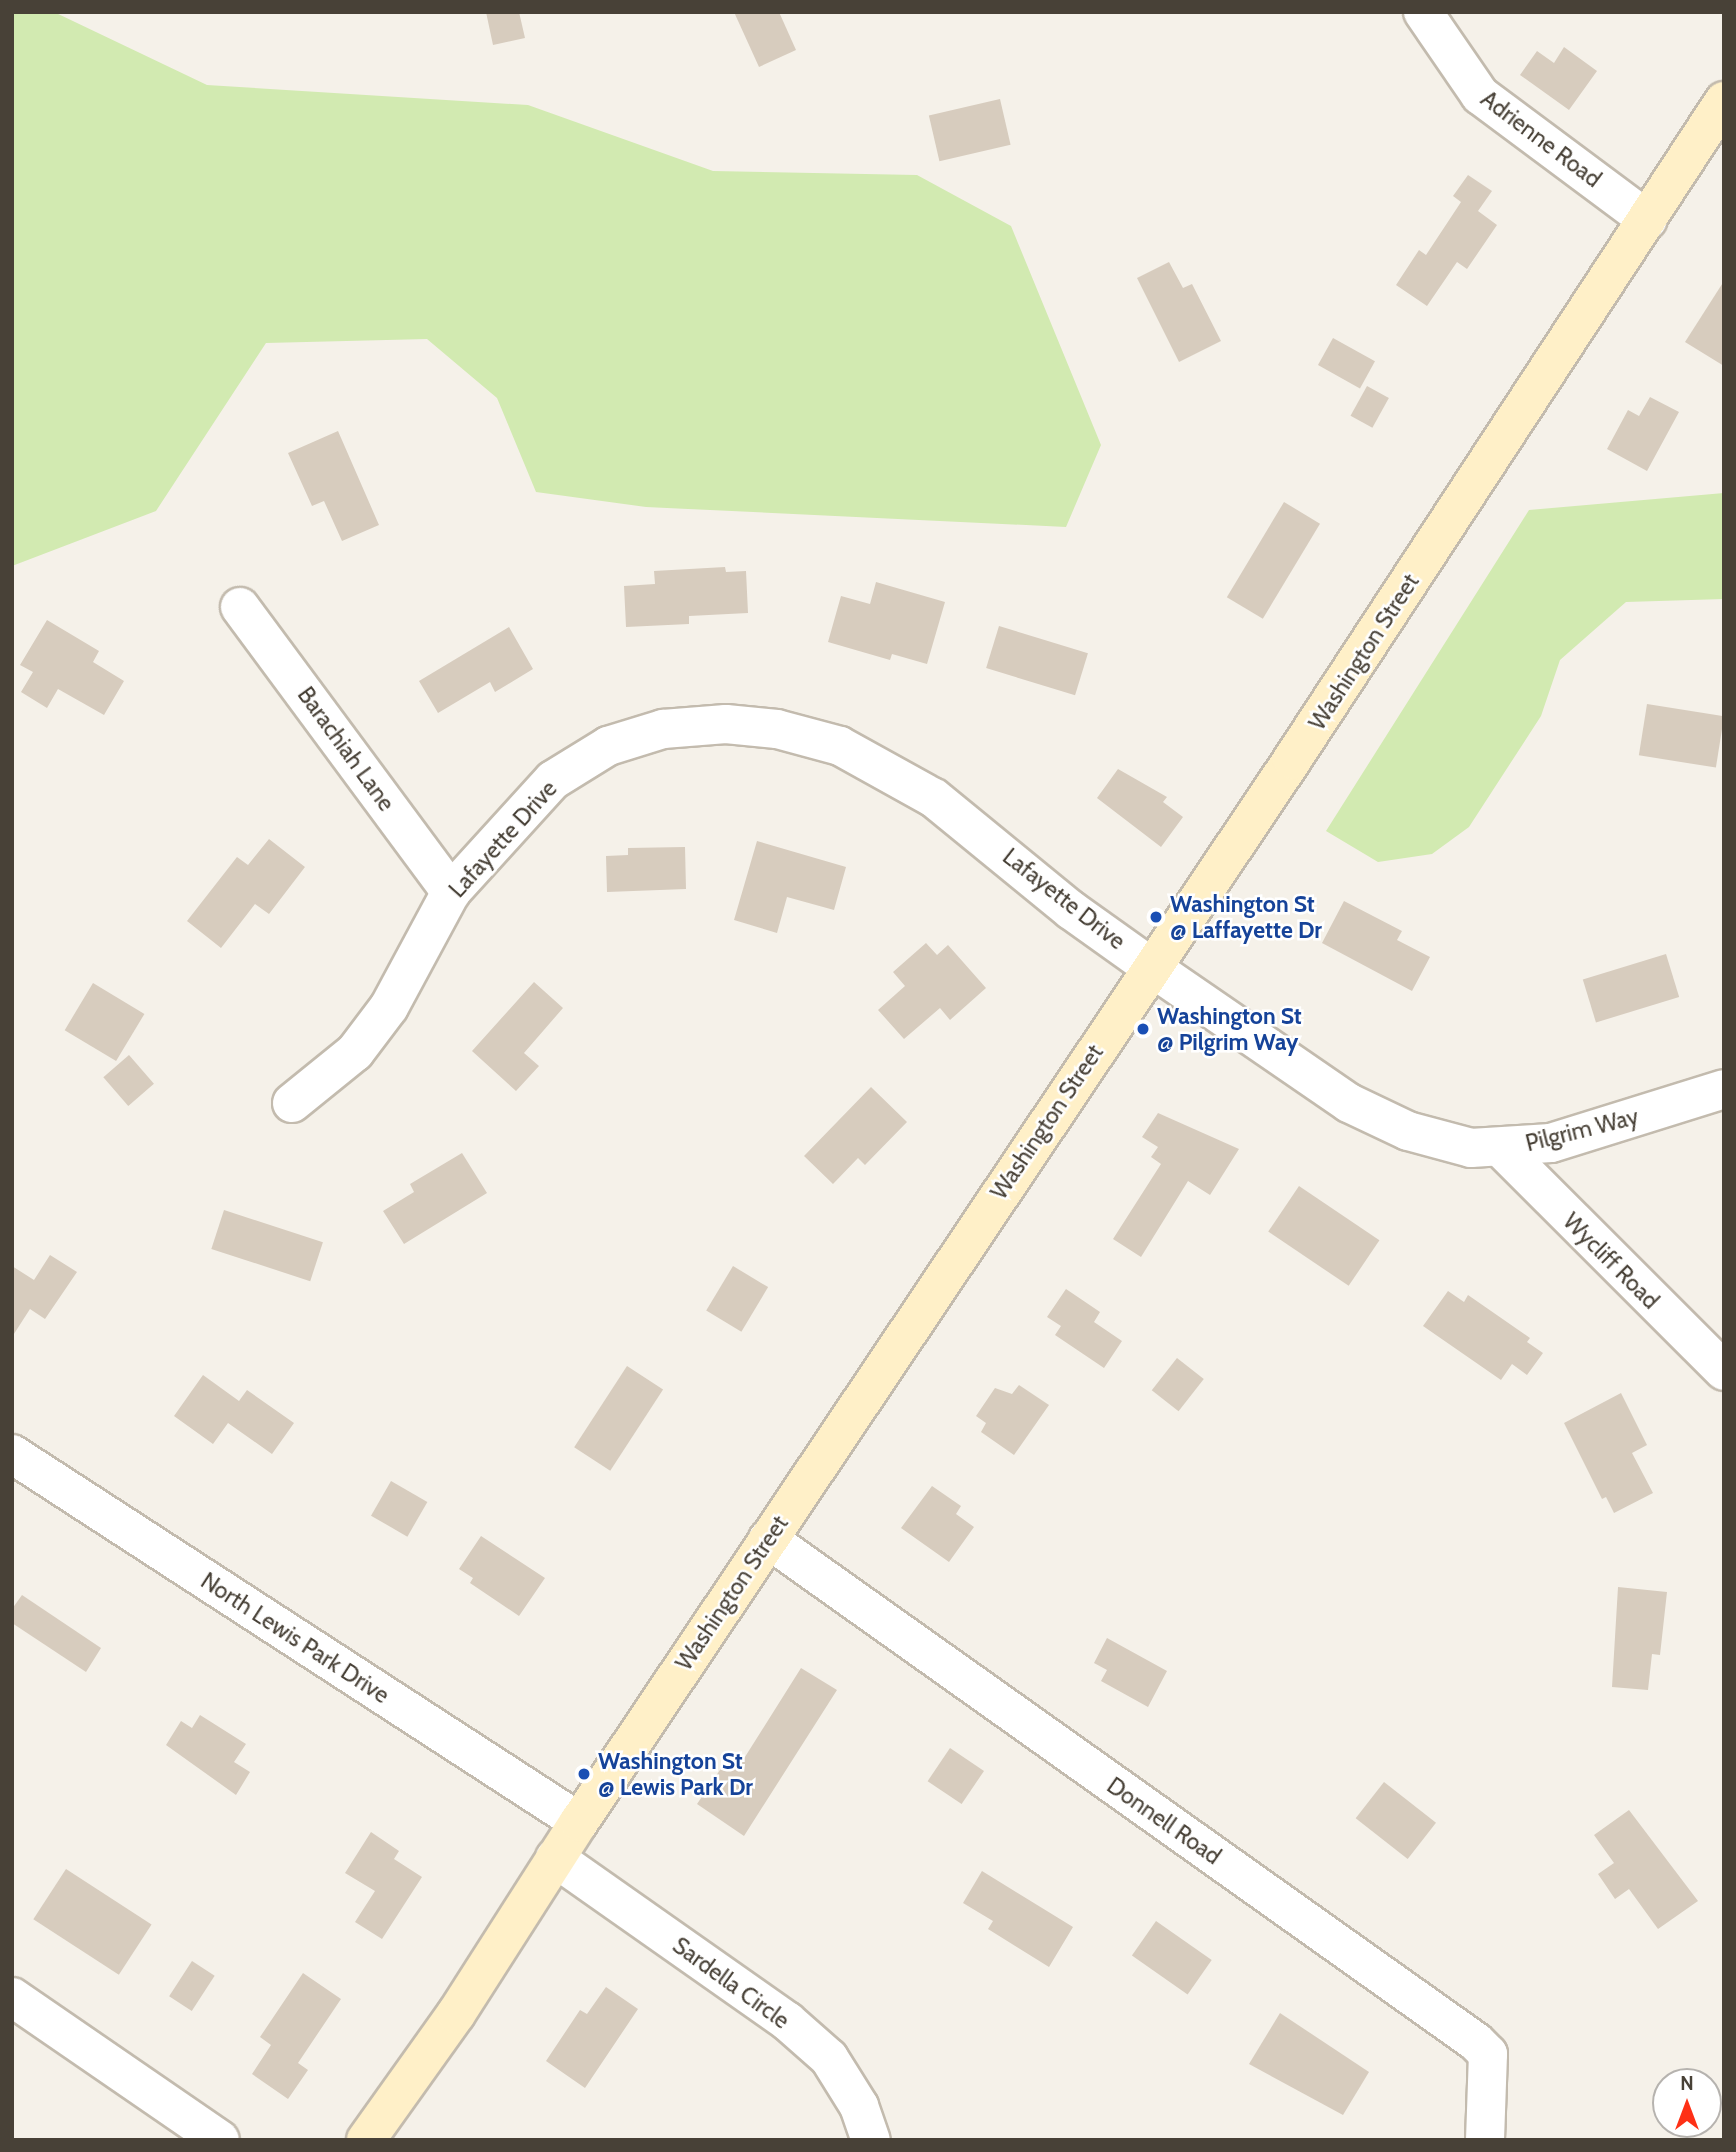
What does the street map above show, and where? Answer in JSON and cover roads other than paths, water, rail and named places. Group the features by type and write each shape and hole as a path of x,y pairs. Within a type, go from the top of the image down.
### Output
{"main road":[{"name":"Washington Street","path":"366,2140 456,2014 555,1858 1151,967 1648,220 1724,101"}],"street":[{"name":"Adrienne Road","path":"1423,12 1480,96 1648,220"},
{"name":"Barachiah Lane","path":"240,607 451,892"},
{"name":"Lafayette Drive","path":"292,1103 355,1052 389,1007 451,892 553,780 608,746 663,729 726,724 776,729 840,746 894,775 966,820 1071,911 1151,967"},
{"name":"Pilgrim Way","path":"1151,967 1349,1103 1408,1131 1471,1148 1552,1143 1724,1089"},
{"name":"Wycliff Road","path":"1501,1148 1724,1371"},
{"name":"North Lewis Park Drive","path":"12,1454 579,1822"},
{"name":"Donnell Road","path":"768,1539 1476,2042 1488,2054 1485,2140"},
{"name":"Sardella Circle","path":"555,1858 787,2021 821,2051 859,2106 871,2140"},
{"path":"12,1997 220,2140"}],"place":[{"name":"Washington St @ Laffayette Dr","path":"1156,917"},
{"name":"Washington St @ Pilgrim Way","path":"1143,1029"},
{"name":"Washington St @ Lewis Park Dr","path":"584,1774"}]}
